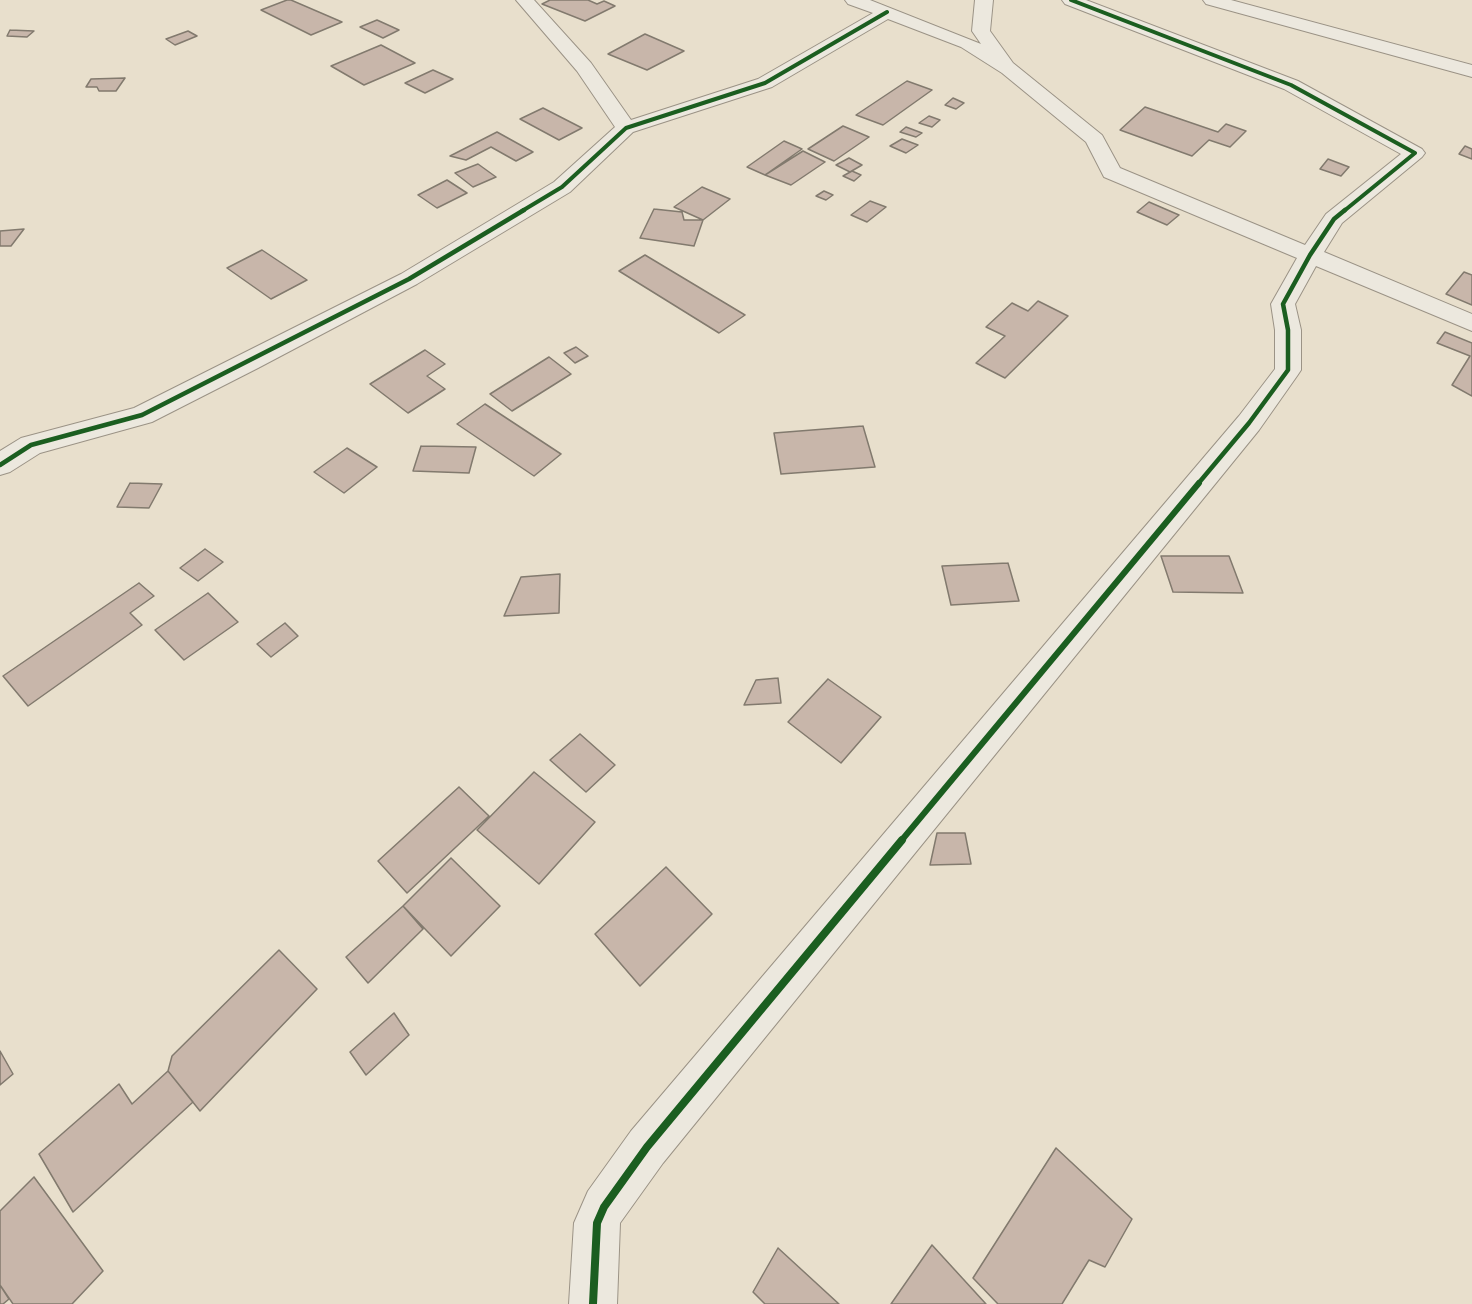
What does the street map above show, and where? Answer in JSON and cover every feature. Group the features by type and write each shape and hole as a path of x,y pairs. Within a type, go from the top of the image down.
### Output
{"street":[{"path":"525,0 584,67 626,128"},
{"path":"854,0 967,43 1009,69 1095,139 1112,172 1472,323"},
{"path":"984,0 981,31 1009,69"},
{"path":"593,1304 597,1223 604,1207 647,1148 1249,423 1288,370 1288,330 1282,303 1310,255 1334,219 1415,153 1291,85 1071,0"},
{"path":"1212,0 1472,71"},
{"path":"0,445 31,445 142,415 409,279 562,187 626,128 765,83 886,12"},
{"path":"0,465 31,445"}],"building":[{"path":"287,0 342,22 311,35 261,10"},
{"path":"550,0 588,0 597,4 604,1 615,6 585,21 542,4"},
{"path":"377,20 399,30 383,38 360,27"},
{"path":"10,30 34,31 27,37 7,36"},
{"path":"188,31 197,36 175,45 166,39"},
{"path":"645,34 684,51 647,70 608,54"},
{"path":"381,45 415,63 364,85 331,66"},
{"path":"433,70 453,79 425,93 405,83"},
{"path":"125,78 116,91 99,91 97,87 86,87 91,79"},
{"path":"907,81 932,90 883,125 856,115"},
{"path":"953,98 964,103 956,109 945,105"},
{"path":"1145,107 1218,132 1226,124 1246,131 1230,147 1209,140 1192,156 1120,130"},
{"path":"543,108 582,128 559,140 520,119"},
{"path":"929,116 940,120 932,127 919,123"},
{"path":"843,126 869,137 834,161 808,149"},
{"path":"906,127 922,133 916,137 900,132"},
{"path":"497,132 533,152 516,161 491,147 466,160 450,156"},
{"path":"902,139 918,145 906,153 890,146"},
{"path":"784,141 802,149 765,175 747,167"},
{"path":"1465,146 1472,149 1472,159 1459,154"},
{"path":"803,151 825,162 791,185 765,175"},
{"path":"849,158 862,165 850,172 836,165"},
{"path":"1328,159 1349,167 1341,176 1320,169"},
{"path":"478,164 496,177 473,187 455,173"},
{"path":"852,171 861,175 854,181 843,176"},
{"path":"447,180 467,193 437,208 418,195"},
{"path":"702,187 730,199 703,220 674,207"},
{"path":"824,191 833,195 826,200 816,196"},
{"path":"870,201 886,207 867,222 851,215"},
{"path":"1149,202 1179,215 1167,225 1137,212"},
{"path":"654,209 682,212 684,220 703,220 694,246 640,238"},
{"path":"24,229 11,246 0,246 0,231"},
{"path":"262,250 307,280 271,299 227,268"},
{"path":"645,255 745,315 719,333 619,271"},
{"path":"1464,272 1472,275 1472,305 1446,294"},
{"path":"1038,301 1068,316 1005,378 976,363 1005,336 986,327 1012,303 1028,311"},
{"path":"1445,332 1472,343 1472,396 1452,385 1470,356 1437,343"},
{"path":"576,347 588,356 575,363 564,353"},
{"path":"425,350 445,364 427,376 445,389 408,413 370,384"},
{"path":"549,357 571,374 512,411 490,394"},
{"path":"485,404 561,454 534,476 457,424"},
{"path":"863,426 875,467 781,474 774,433"},
{"path":"421,446 476,447 469,473 413,471"},
{"path":"347,448 377,467 344,493 314,472"},
{"path":"130,483 162,484 149,508 117,507"},
{"path":"205,549 223,562 198,581 180,568"},
{"path":"1161,556 1229,556 1243,593 1173,592"},
{"path":"1008,563 1019,601 951,605 942,566"},
{"path":"560,574 559,613 504,616 521,577"},
{"path":"139,583 154,596 130,613 142,625 28,706 3,676"},
{"path":"208,593 238,622 184,660 155,630"},
{"path":"285,623 298,636 271,657 257,644"},
{"path":"778,678 781,703 744,705 756,680"},
{"path":"828,679 881,717 841,763 788,722"},
{"path":"580,734 615,765 586,792 550,760"},
{"path":"534,772 595,822 539,884 477,830"},
{"path":"459,787 489,816 407,893 378,861"},
{"path":"937,833 965,833 971,864 930,865"},
{"path":"451,858 500,906 451,956 403,906"},
{"path":"666,867 712,914 640,986 595,934"},
{"path":"403,906 423,929 368,983 346,957"},
{"path":"279,950 317,989 200,1111 168,1071 172,1056"},
{"path":"394,1013 409,1035 366,1075 350,1052"},
{"path":"0,1051 13,1074 0,1085"},
{"path":"168,1071 193,1102 73,1212 39,1154 119,1084 132,1104"},
{"path":"1056,1148 1132,1219 1105,1267 1089,1260 1062,1304 998,1304 973,1278"},
{"path":"34,1177 103,1271 72,1304 13,1304 0,1285 0,1211"},
{"path":"932,1245 986,1304 891,1304"},
{"path":"778,1248 839,1304 765,1304 753,1292"},
{"path":"0,1285 9,1299 3,1304 0,1304"}],"cycle path":[{"path":"593,1304 597,1223 604,1207 647,1147 1249,423 1288,370 1288,330 1283,304 1310,255 1334,219 1415,153 1291,85 1071,0"},
{"path":"0,465 31,445 142,415 249,362 409,279 562,187 626,128 765,83 887,12"}]}
